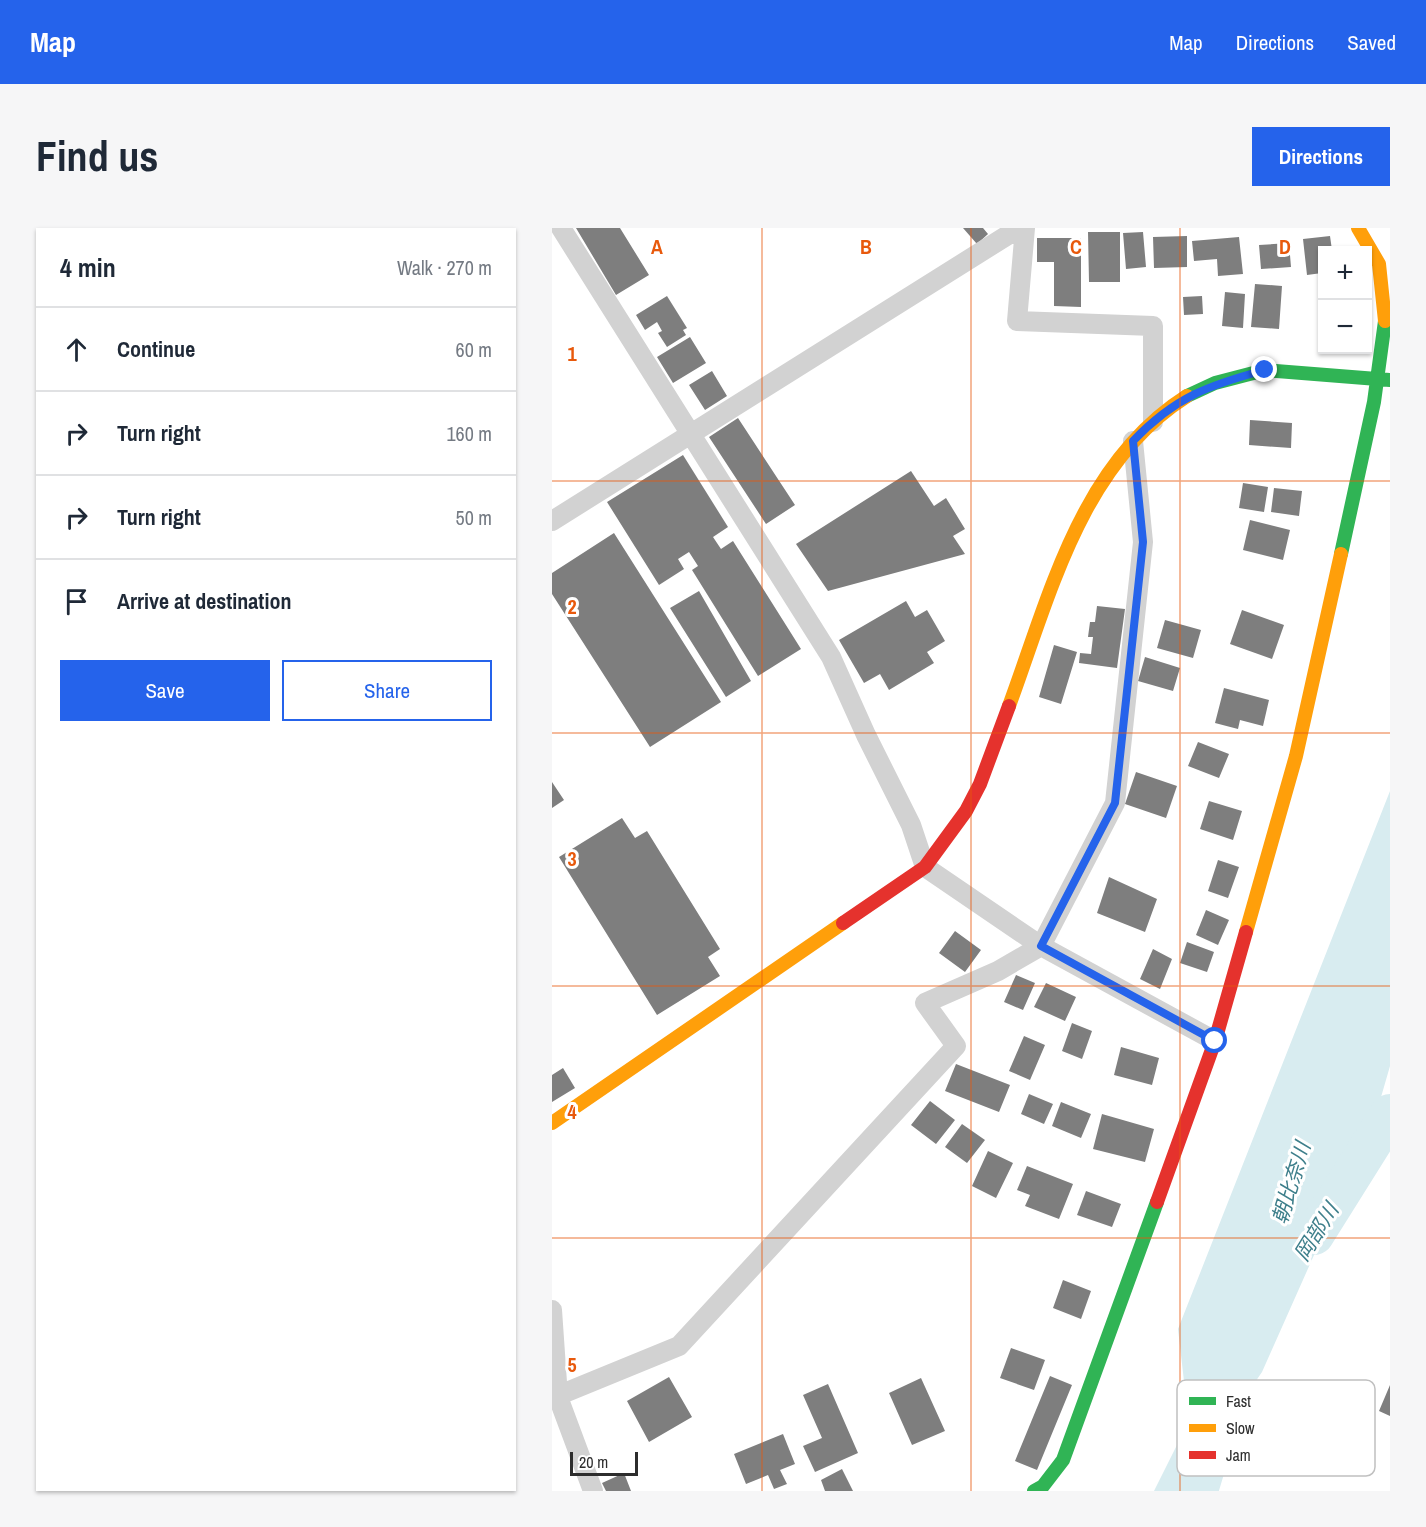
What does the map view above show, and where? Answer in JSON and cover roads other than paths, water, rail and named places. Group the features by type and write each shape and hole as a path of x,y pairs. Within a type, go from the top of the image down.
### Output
{"street":[{"path":"561,228 831,657 866,735 911,825 925,867 1041,946 1215,1041"},
{"path":"552,521 1019,228"},
{"path":"1024,228 1017,321 1153,326 1153,422"},
{"path":"1034,1491 1063,1460 1215,1041 1296,756 1384,379 1386,328 1379,264 1358,228"},
{"path":"552,1123 925,867 966,811 980,784 1059,570 1083,514 1098,486 1133,441 1153,422 1185,397 1215,383 1265,370 1384,379"},
{"path":"555,1398 679,1346 956,1046 925,1003 998,971 1041,946 1115,803 1143,542 1133,441"},
{"path":"552,1310 555,1398 593,1491"}],"water":[{"path":"1390,791 1390,1066 1375,1118 1257,1380 1184,1380 1178,1329"},
{"path":"1177,1445 1177,1476 1201,1476 1196,1491 1154,1491"}],"waterway":[{"name":"岡部川","path":"1314,1235 1390,1114"},
{"name":"朝比奈川","path":"1198,1491 1202,1476"}]}
